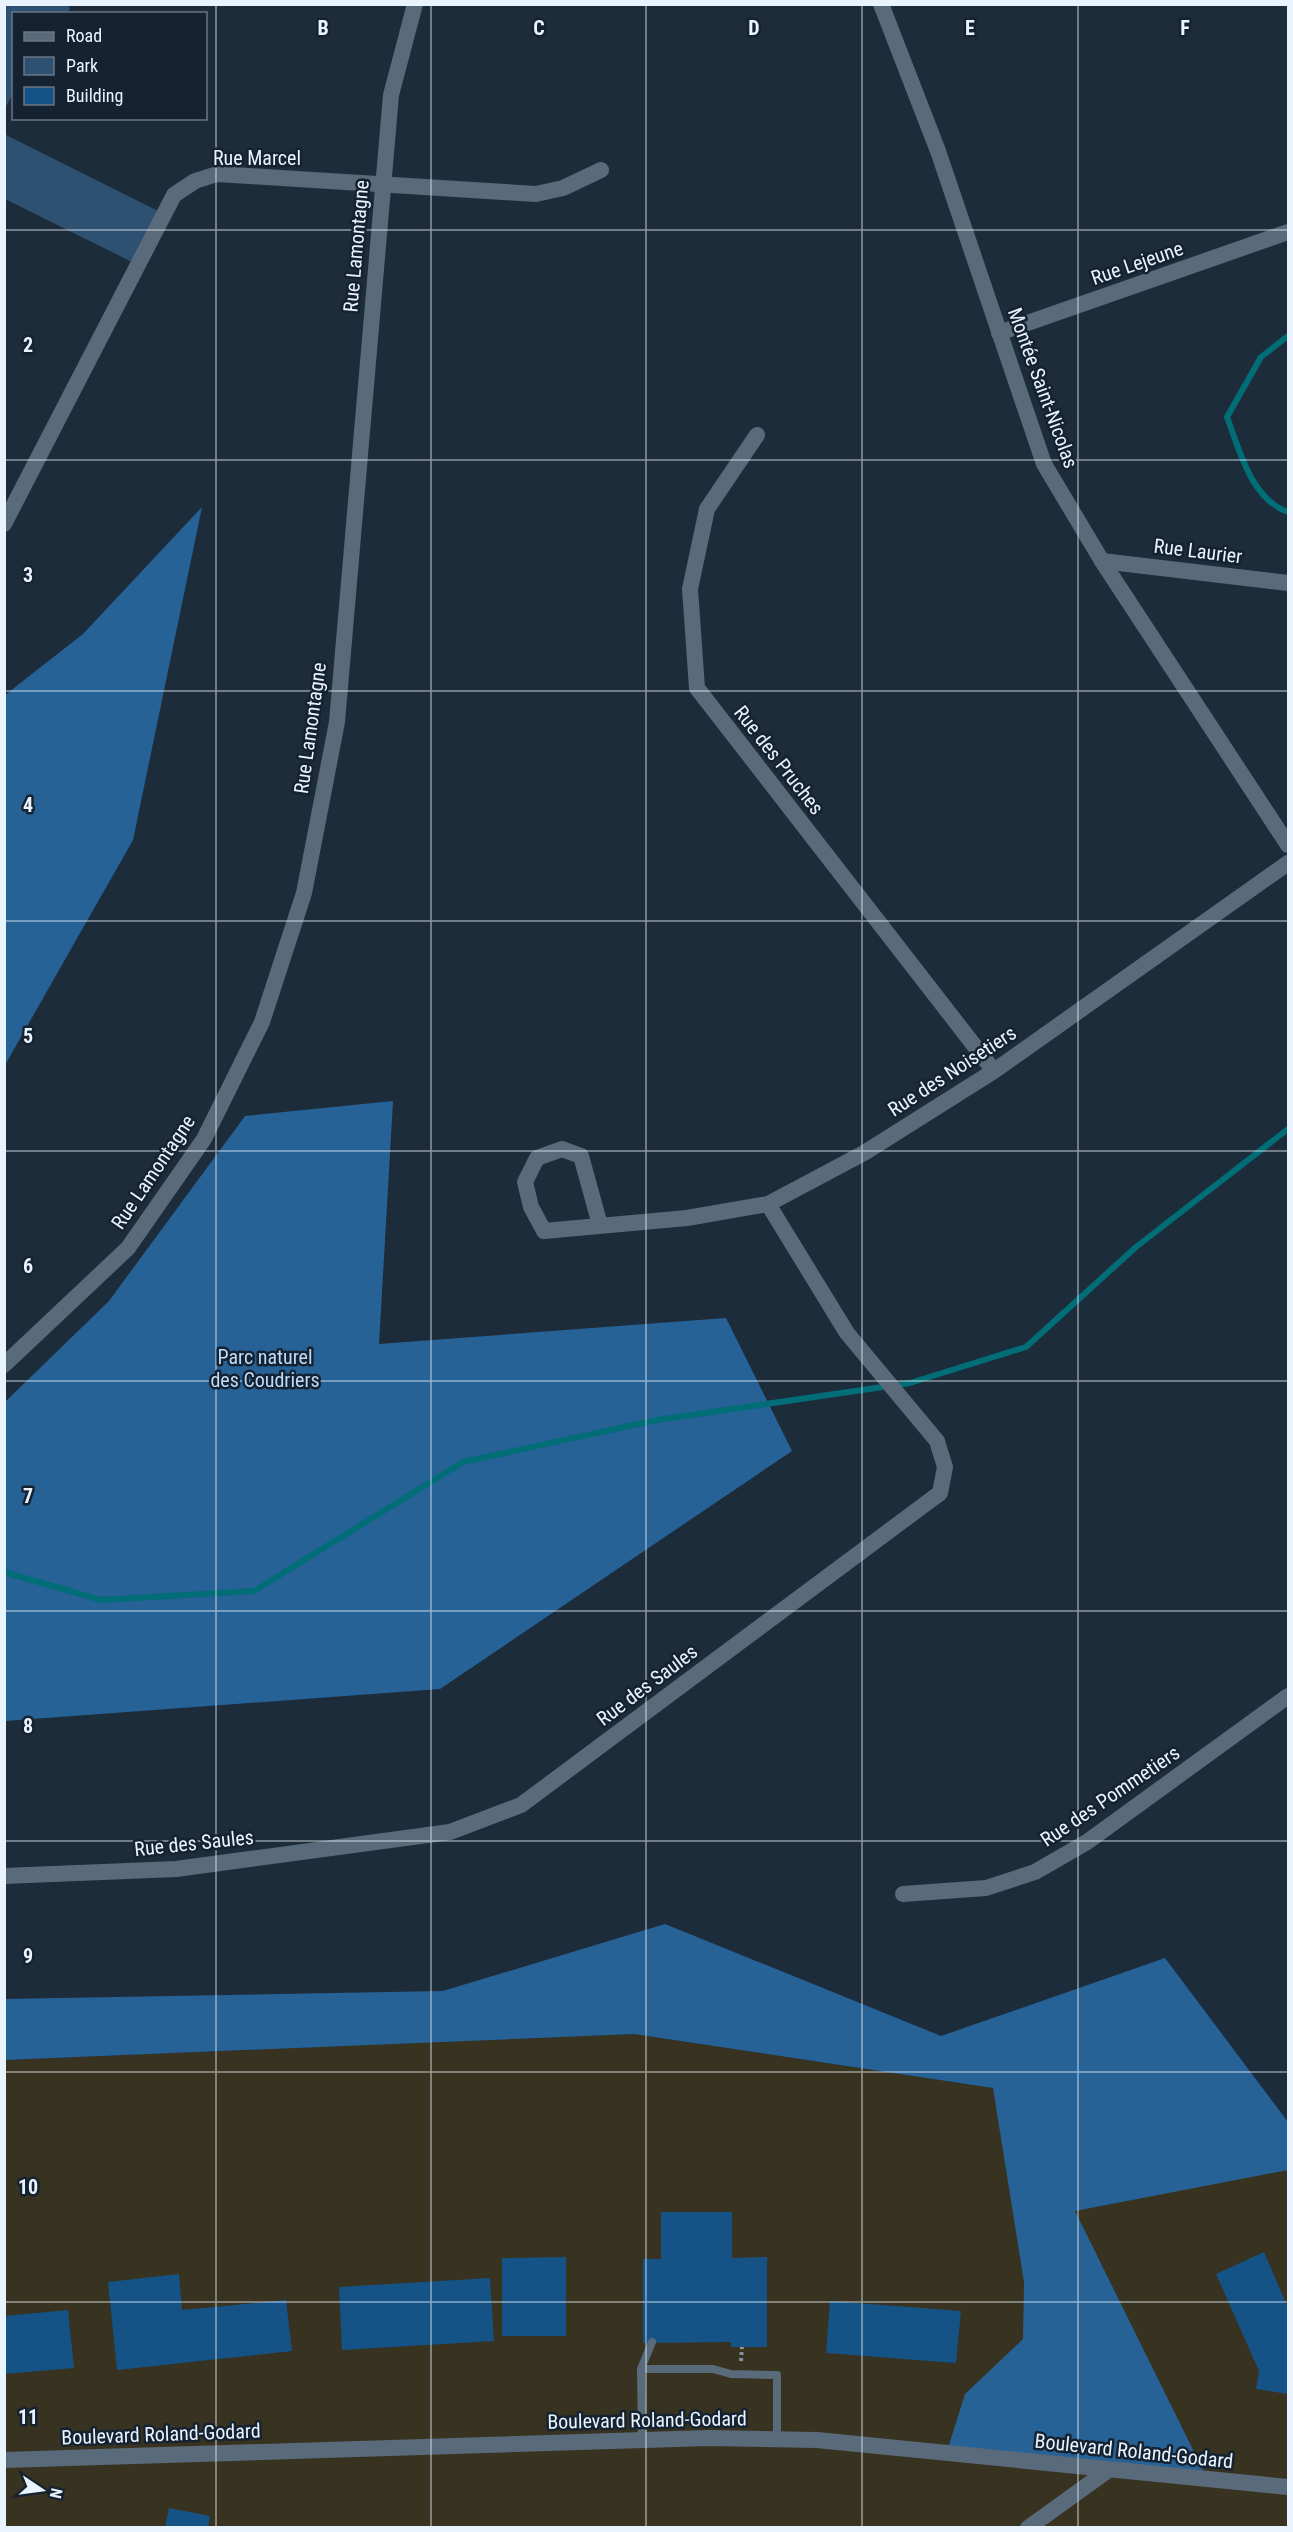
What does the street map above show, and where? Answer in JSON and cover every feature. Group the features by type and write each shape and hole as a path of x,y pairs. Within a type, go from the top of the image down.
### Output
{"street":[{"name":"Rue Lamontagne","path":"4,1365 128,1248 204,1139 262,1022 300,904 337,722 391,95 415,4"},
{"name":"Montée Saint-Nicolas","path":"881,4 938,151 1044,464 1102,561 1288,845"},
{"name":"Rue Marcel","path":"4,524 174,195 195,181 217,174 536,194 563,188 601,170"},
{"name":"Rue Lejeune","path":"999,333 1288,232"},
{"name":"Rue des Pruches","path":"757,435 707,509 690,589 697,688 994,1071"},
{"name":"Rue Laurier","path":"1102,561 1288,583"},
{"name":"Rue des Noisetiers","path":"600,1225 581,1156 562,1149 537,1158 525,1182 531,1207 544,1231 687,1218 768,1204 864,1153 994,1071 1288,863"},
{"name":"Rue des Saules","path":"4,1876 176,1869 450,1832 521,1805 940,1493 945,1467 937,1441 847,1334 768,1204"},
{"name":"Rue des Pommetiers","path":"903,1894 986,1888 1035,1872 1086,1842 1288,1696"},
{"name":"Boulevard Roland-Godard","path":"4,2460 642,2440 777,2439 817,2440 1288,2487"},
{"path":"1028,2528 1107,2470"}],"lane":[{"path":"642,2440 641,2369 652,2342"},
{"path":"641,2369 713,2369 730,2374 777,2375 777,2439"}],"shaded area":[{"path":"634,2034 993,2088 1288,2168 1288,2527 5,2527 4,2060"}],"green space":[{"path":"5,4 68,5 70,9 68,12 12,12 12,96 5,108"},
{"path":"4,134 164,214 138,265 5,199"},
{"path":"202,507 133,840 5,1065 5,695 83,634"},
{"name":"Parc naturel des Coudriers","path":"393,1101 379,1344 726,1318 792,1451 440,1689 5,1721 5,1402 109,1301 245,1116"},
{"path":"665,1924 941,2036 1165,1958 1288,2122 1288,2170 1075,2211 1204,2472 948,2448 965,2394 1023,2339 1024,2282 993,2088 634,2034 5,2060 4,1999 443,1991"}],"building":[{"path":"661,2212 732,2212 732,2258 767,2257 767,2347 731,2347 731,2342 643,2343 643,2259 661,2259"},
{"path":"1264,2252 1288,2308 1288,2394 1256,2389 1259,2371 1216,2274"},
{"path":"566,2257 566,2336 502,2336 502,2258"},
{"path":"179,2274 182,2310 286,2300 292,2351 117,2370 108,2282"},
{"path":"490,2278 494,2341 342,2350 339,2287"},
{"path":"830,2301 961,2311 956,2363 826,2353"},
{"path":"68,2310 74,2368 4,2374 4,2316"},
{"path":"169,2508 210,2516 208,2528 165,2528"}],"waterway":[{"path":"1288,336 1261,357 1227,417 1242,459 1256,485 1275,506 1288,512"},
{"path":"4,1572 101,1600 254,1591 463,1462 657,1420 910,1383 1026,1347 1136,1247 1288,1129"}]}
